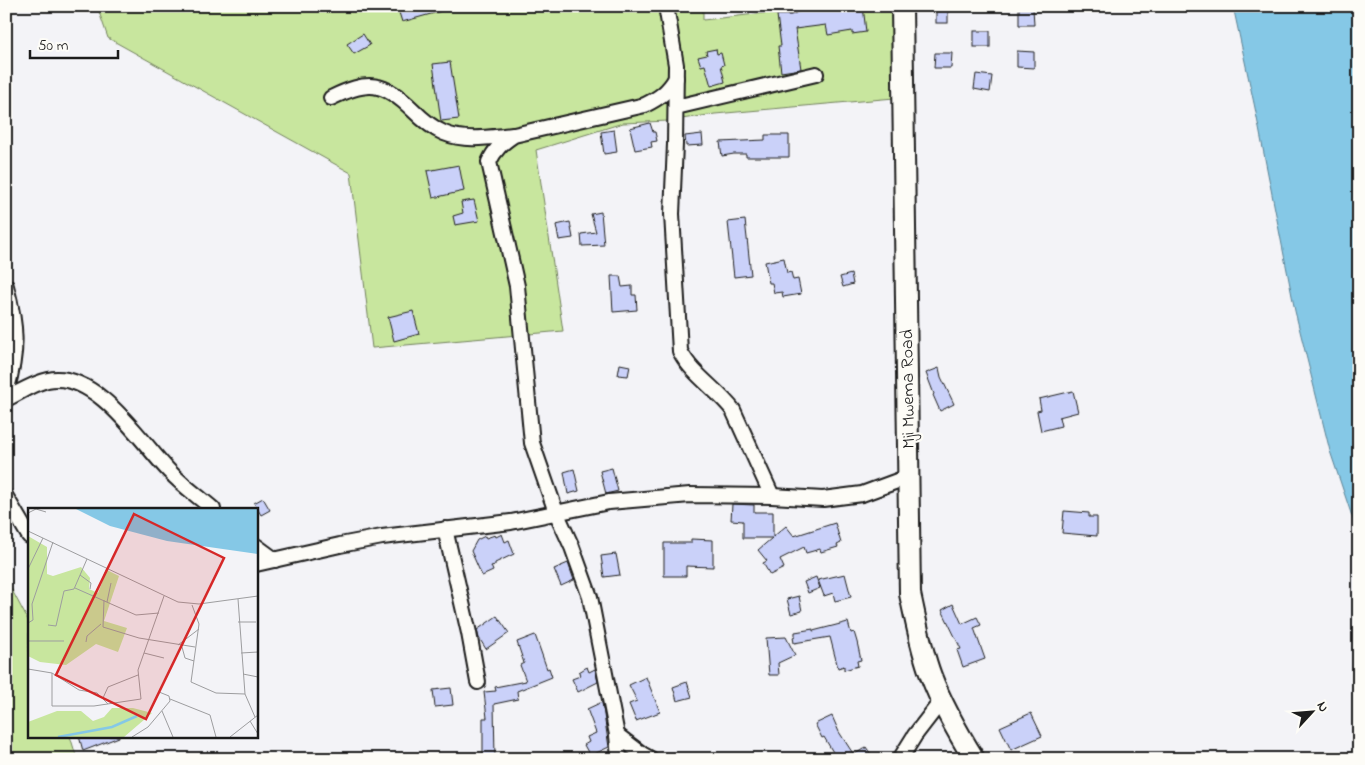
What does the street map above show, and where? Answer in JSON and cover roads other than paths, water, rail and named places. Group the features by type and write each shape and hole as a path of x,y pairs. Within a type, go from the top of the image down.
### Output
{"main road":[{"name":"Mji Mwema Road","path":"902,6 910,594 920,639 931,675 942,700 974,759"}],"street":[{"path":"666,6 676,65 672,214 680,351 684,360 693,370 734,410 772,496"},
{"path":"775,6 791,6"},
{"path":"676,106 816,74"},
{"path":"330,98 351,88 374,86 387,90 401,99 428,124 445,134 470,138 514,135 645,105 659,98 670,89 676,78"},
{"path":"514,135 500,144 489,162 517,286 532,443 556,512 572,547 590,597 619,759"},
{"path":"6,286 14,314 16,339 11,374 6,392"},
{"path":"6,400 48,379 65,380 80,385 113,407 169,471 212,508"},
{"path":"258,564 340,545 445,529 511,522 609,502 690,495 824,499 862,494 908,477"},
{"path":"6,497 28,534"},
{"path":"445,529 469,633 478,682"},
{"path":"258,547 275,560"},
{"path":"900,759 915,735 942,700"},
{"path":"616,735 651,759"}],"water":[{"path":"1233,6 1359,6 1359,537 1330,451 1295,311"}]}
